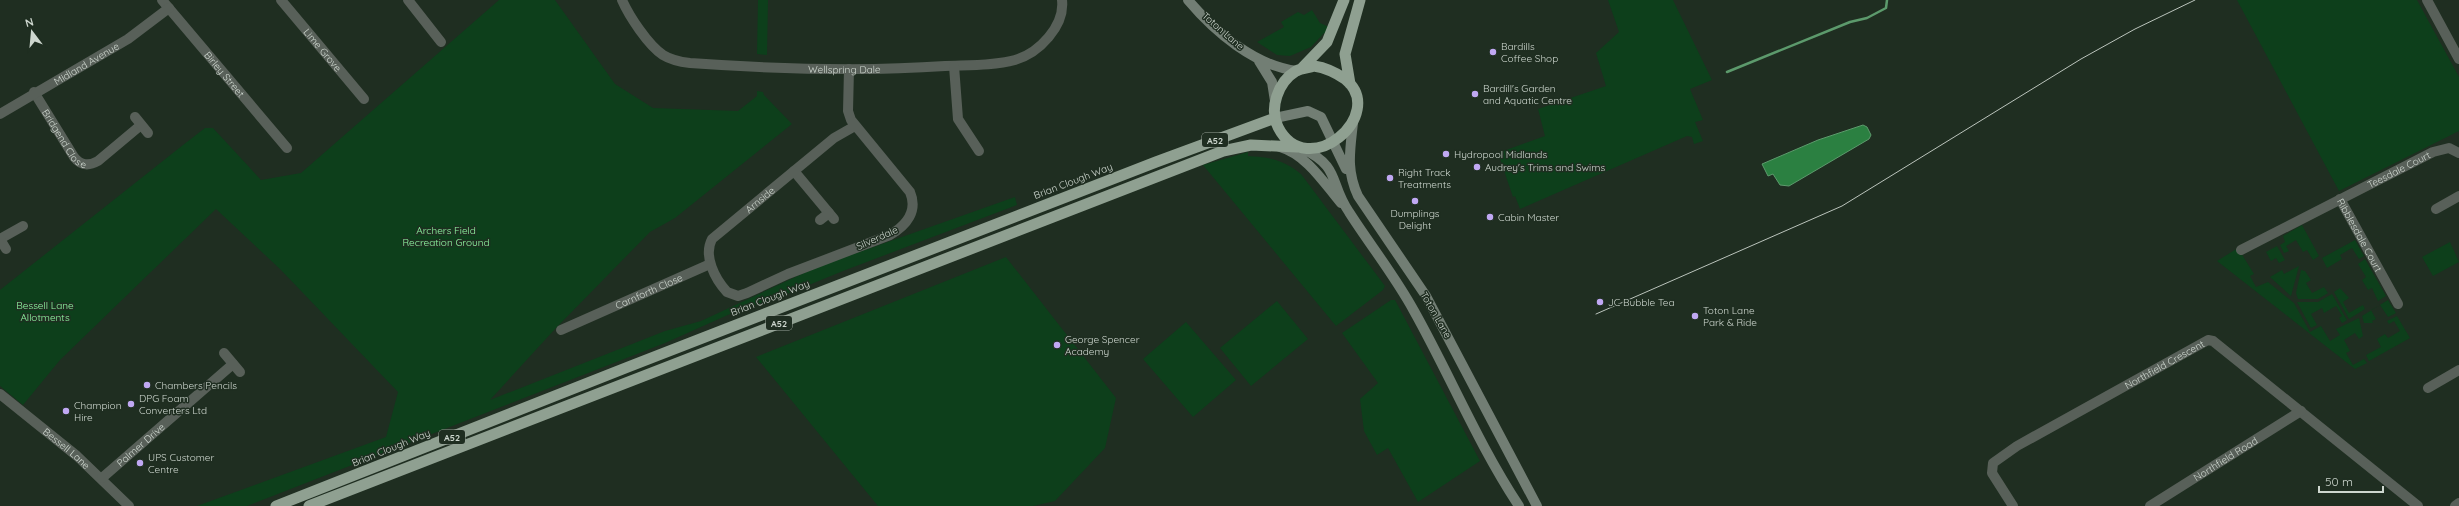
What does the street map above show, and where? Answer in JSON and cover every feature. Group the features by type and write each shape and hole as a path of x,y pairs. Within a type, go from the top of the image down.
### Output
{"highway":[{"path":"1344,0 1327,42 1286,81 1275,101 1275,118 1283,135 1300,148 1324,146 1335,142 1353,123 1356,98 1350,84 1345,54 1360,0"},
{"path":"1299,70 1324,67 1350,84"},
{"name":"Brian Clough Way","path":"276,506 643,361 1156,162 1275,118"},
{"name":"A52","path":"309,506 1223,151 1238,146 1276,146 1300,148"}],"main road":[{"name":"Toton Lane","path":"1188,0 1228,38 1259,61 1281,69 1299,70"},
{"name":"Toton Lane","path":"1259,61 1272,82 1275,101"},
{"path":"1275,118 1302,112 1315,113 1325,122 1350,178"},
{"name":"Toton Lane","path":"1353,123 1348,158 1350,178 1358,196 1426,296 1537,506"},
{"path":"1276,146 1289,150 1306,163 1348,211"},
{"name":"Toton Lane","path":"1300,148 1319,156 1330,168 1348,211 1414,310 1491,459 1519,506"}],"street":[{"name":"Birley Street","path":"162,0 287,148"},
{"name":"Lime Grove","path":"281,0 364,99"},
{"path":"408,0 441,42"},
{"name":"Wellspring Dale","path":"622,0 630,15 657,50 680,62 752,67 849,69 954,66 1014,60 1031,52 1049,36 1058,24 1061,14 1062,0"},
{"path":"2427,0 2459,59"},
{"name":"Midland Avenue","path":"0,114 34,92 128,39 169,8"},
{"path":"954,66 958,119 979,151"},
{"name":"Silverdale","path":"727,292 738,296 747,293 788,274 890,235 905,225 913,209 910,192 855,126 848,114 849,69"},
{"name":"Bridgend Close","path":"34,92 74,157 83,164 90,164 98,161 138,121 148,133"},
{"name":"Arnside","path":"727,292 710,264 709,245 715,235 834,138 855,126"},
{"name":"Teesdale Court","path":"2340,199 2438,150 2450,148 2459,153"},
{"path":"794,171 832,216 820,220"},
{"path":"2436,209 2459,196"},
{"name":"Ribblesdale Court","path":"2241,250 2340,199 2398,304"},
{"path":"6,249 0,239 23,226"},
{"name":"Carnforth Close","path":"561,330 585,313 710,264"},
{"name":"Northfield Crescent","path":"2013,506 1992,473 1993,463 2017,446 2201,342 2213,341 2418,506"},
{"path":"224,353 240,372"},
{"name":"Palmer Drive","path":"102,478 233,364"},
{"path":"2428,388 2459,370"},
{"name":"Bessell Lane","path":"0,394 102,478 129,506"},
{"name":"Northfield Road","path":"2150,506 2301,411"},
{"path":"2455,506 2459,504"}],"green space":[{"name":"Archers Field Recreation Ground","path":"499,0 555,0 615,84 653,108 738,111 757,96 757,91 763,92 764,95 792,124 675,218 650,232 555,329 490,400 665,331 701,321 817,267 1015,197 1017,205 843,271 772,300 739,310 665,343 247,506 197,506 386,437 398,392 280,269 216,209 60,360 23,405 0,386 0,290 183,145 205,128 213,128 261,180 301,173"},
{"path":"758,0 768,0 767,55 757,54"},
{"path":"1608,0 1673,0 1712,80 1690,89 1703,120 1695,122 1703,141 1694,144 1692,137 1687,136 1520,209 1515,196 1513,197 1498,153 1545,136 1538,109 1606,86 1596,53 1619,32"},
{"path":"2237,0 2417,0 2459,77 2459,131 2339,191"},
{"path":"1312,10 1320,23 1329,27 1326,34 1324,33 1311,47 1290,56 1277,55 1257,42 1284,27 1281,22 1298,12 1304,15"},
{"path":"1248,152 1248,156 1263,157 1282,162 1301,174 1385,286 1383,290 1336,326 1203,165"},
{"path":"2302,225 2319,256 2313,260 2307,250 2303,252 2296,240 2286,246 2289,251 2284,253 2280,245 2285,242 2283,236"},
{"path":"2355,240 2364,256 2359,259 2352,248 2340,255 2342,259 2327,268 2322,258"},
{"path":"2450,242 2459,262 2433,276 2422,257"},
{"path":"2277,246 2285,260 2279,263 2276,258 2271,261 2266,252"},
{"path":"2238,248 2254,274 2250,276 2256,287 2268,282 2294,303 2310,332 2321,326 2330,341 2340,335 2336,329 2359,318 2363,336 2359,339 2355,333 2344,340 2350,351 2346,353 2353,365 2364,359 2367,363 2355,369 2217,261"},
{"path":"1006,257 1116,398 1105,448 1055,501 1033,506 878,506 756,357"},
{"path":"2365,259 2386,296 2378,301 2372,288 2368,290 2362,280 2366,277 2358,264"},
{"path":"2299,266 2291,296 2270,277 2282,270 2284,274"},
{"path":"2301,270 2305,271 2311,280 2306,283 2312,293 2324,287 2328,293 2318,299 2298,299 2296,293"},
{"path":"2340,288 2349,298 2343,302 2349,313 2363,305 2365,309 2349,319 2334,292"},
{"path":"2332,294 2347,320 2342,323 2339,318 2342,316 2336,306 2324,313 2322,308 2311,314 2317,325 2311,328 2297,302 2318,302"},
{"path":"1391,300 1395,300 1480,461 1418,502 1388,448 1377,455 1364,431 1360,399 1378,383 1342,333"},
{"path":"2388,300 2396,313 2388,317 2380,305"},
{"path":"1277,301 1308,339 1251,386 1220,348"},
{"path":"2371,310 2376,319 2372,321 2373,323 2364,323 2362,316"},
{"path":"2397,316 2410,338 2369,361 2366,355 2381,347 2377,339 2385,334 2388,338 2400,331 2394,321 2389,324 2387,321"},
{"path":"1186,322 1236,380 1193,417 1143,359"}],"shaded area":[{"path":"1863,125 1867,127 1871,135 1869,139 1789,186 1780,185 1773,174 1768,176 1762,164 1818,140"}],"waterway":[{"path":"1727,72 1850,22 1867,18 1886,8 1887,0"}],"tram line":[{"path":"1596,314 1842,206 2081,59 2135,29 2195,0"}],"place":[{"name":"Bardills Coffee Shop","path":"1493,52"},
{"name":"Bardill's Garden and Aquatic Centre","path":"1475,94"},
{"name":"Hydropool Midlands","path":"1446,154"},
{"name":"Audrey's Trims and Swims","path":"1477,167"},
{"name":"Right Track Treatments","path":"1390,178"},
{"name":"Dumplings Delight","path":"1415,201"},
{"name":"Cabin Master","path":"1490,217"},
{"name":"JC Bubble Tea","path":"1600,302"},
{"name":"Toton Lane Park & Ride","path":"1695,316"},
{"name":"George Spencer Academy","path":"1057,345"},
{"name":"Chambers Pencils","path":"147,385"},
{"name":"DPG Foam Converters Ltd","path":"131,404"},
{"name":"Champion Hire","path":"66,411"},
{"name":"UPS Customer Centre","path":"140,463"}],"park label":[{"name":"Bessell Lane Allotments","path":"45,310"}]}
